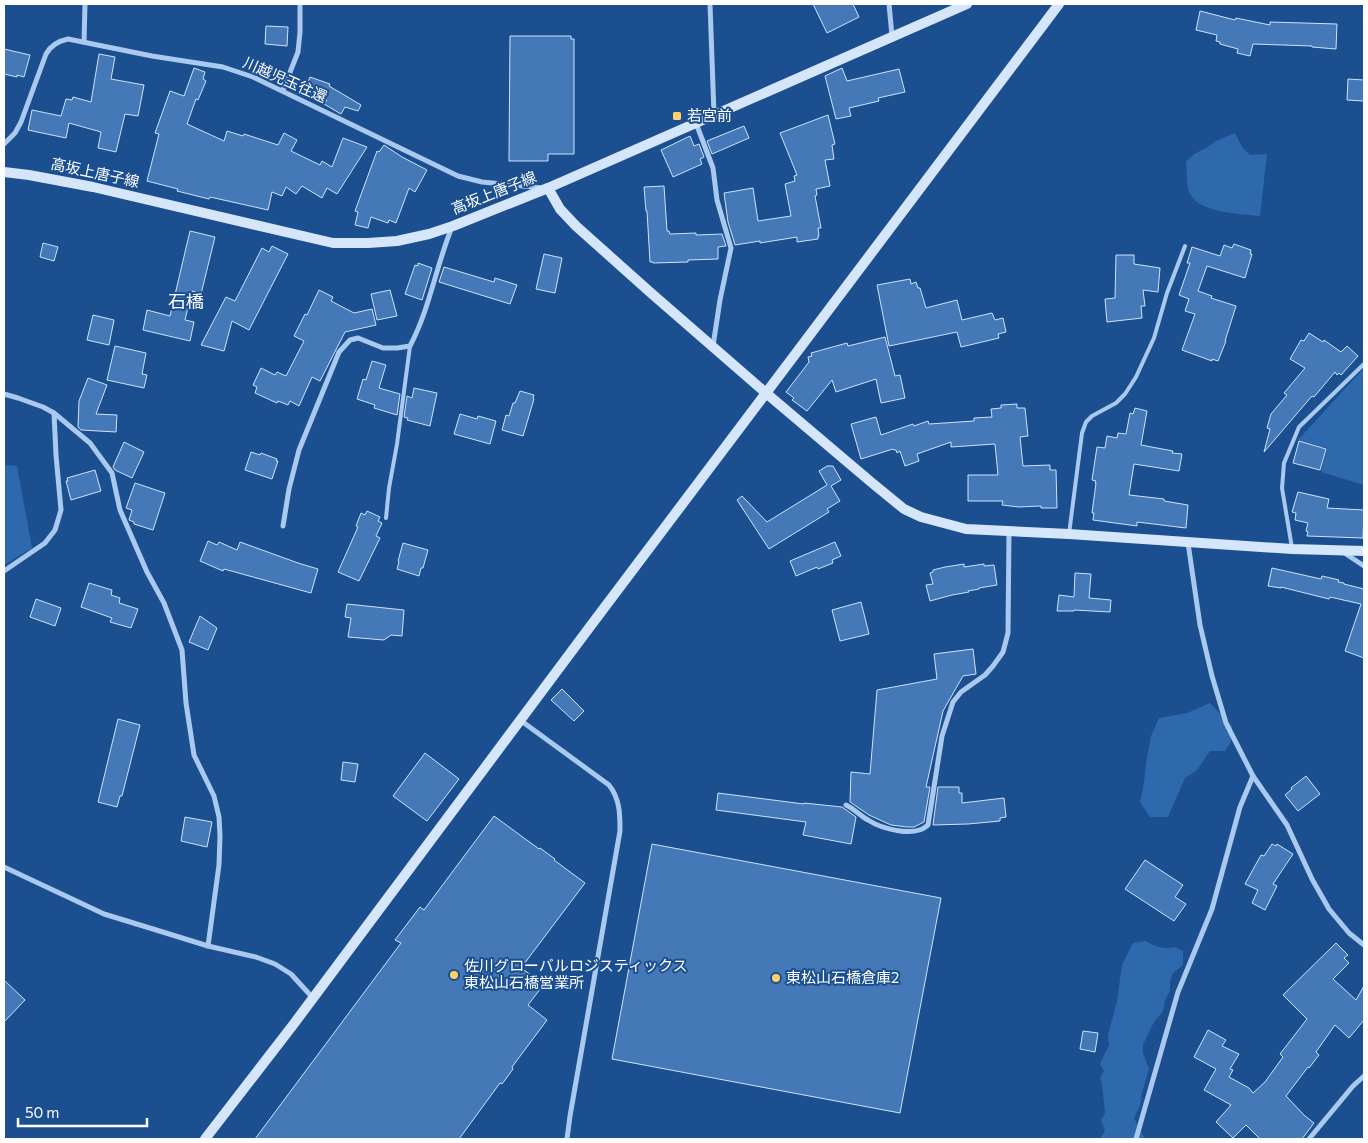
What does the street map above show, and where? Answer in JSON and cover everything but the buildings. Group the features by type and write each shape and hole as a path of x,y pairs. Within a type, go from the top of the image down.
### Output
{"street":[{"path":"84,42 85,4"},
{"path":"283,90 298,52 300,4"},
{"path":"710,4 714,115"},
{"path":"889,4 892,36"},
{"name":"高坂上唐子線","path":"4,172 93,187 333,243 397,241 429,234 453,226 548,188 967,4"},
{"path":"205,1139 1059,4"},
{"name":"川越児玉往還","path":"4,144 21,122 41,64 49,48 59,41 68,39 152,56 223,67 283,90 458,176 482,182 548,188"},
{"path":"696,123 713,168 716,200 731,248 720,300 713,347"},
{"path":"548,188 560,209 576,226 713,347 904,509 921,517 966,529 1292,549 1364,551"},
{"path":"283,526 289,488 299,450 340,352 350,340 358,338 384,348 410,346 426,308 445,245 453,226"},
{"path":"4,394 43,407 54,413 90,442 112,473 120,510 147,572 164,603 182,650 186,703 194,755 214,796 219,818 219,865 208,946"},
{"path":"4,571 45,543 55,530 61,510 54,413"},
{"path":"846,805 868,820 893,830 912,831 923,829 928,825 942,736 953,702 961,692 985,675 1003,652 1008,633 1009,531"},
{"path":"1188,543 1200,625 1226,724 1253,776 1287,825 1312,879 1329,909 1349,933 1364,945"},
{"path":"1341,550 1364,566"},
{"path":"520,720 609,785 614,790 620,813 620,831 567,1139"},
{"path":"1136,1139 1178,992 1212,910 1240,807 1253,776"},
{"path":"4,867 104,914 208,946 256,957 275,964 291,974 312,997"},
{"path":"1309,1139 1364,1076"}],"lane":[{"path":"1069,534 1082,433 1086,422 1092,416 1116,403 1125,394 1136,377 1154,338 1167,293 1186,246"},
{"path":"386,518 410,346"},
{"path":"1292,549 1282,488 1284,463 1299,427 1364,364"}],"shaded area":[{"path":"1235,133 1242,147 1250,155 1267,154 1260,216 1211,209 1195,200 1189,191 1186,162 1194,154 1216,141"},
{"path":"1364,368 1364,485 1321,472 1327,448 1298,440"},
{"path":"4,465 17,466 32,548 4,565"},
{"path":"1210,703 1232,726 1231,742 1225,751 1210,751 1197,770 1185,778 1168,817 1150,817 1140,802 1151,736 1159,718 1187,713"},
{"path":"1146,941 1160,947 1175,947 1183,951 1183,965 1173,973 1170,991 1165,1000 1163,1011 1154,1022 1143,1045 1143,1053 1149,1069 1140,1106 1134,1118 1145,1139 1100,1139 1105,1131 1101,1120 1105,1113 1100,1078 1104,1071 1100,1064 1109,1045 1108,1035 1117,1001 1122,965 1133,943"}],"place":[{"name":"若宮前","path":"677,116"},
{"name":"佐川グローバルロジスティックス 東松山石橋営業所","path":"454,975"},
{"name":"東松山石橋倉庫2","path":"776,978"}],"district":[{"name":"石橋","path":"186,302"}]}
